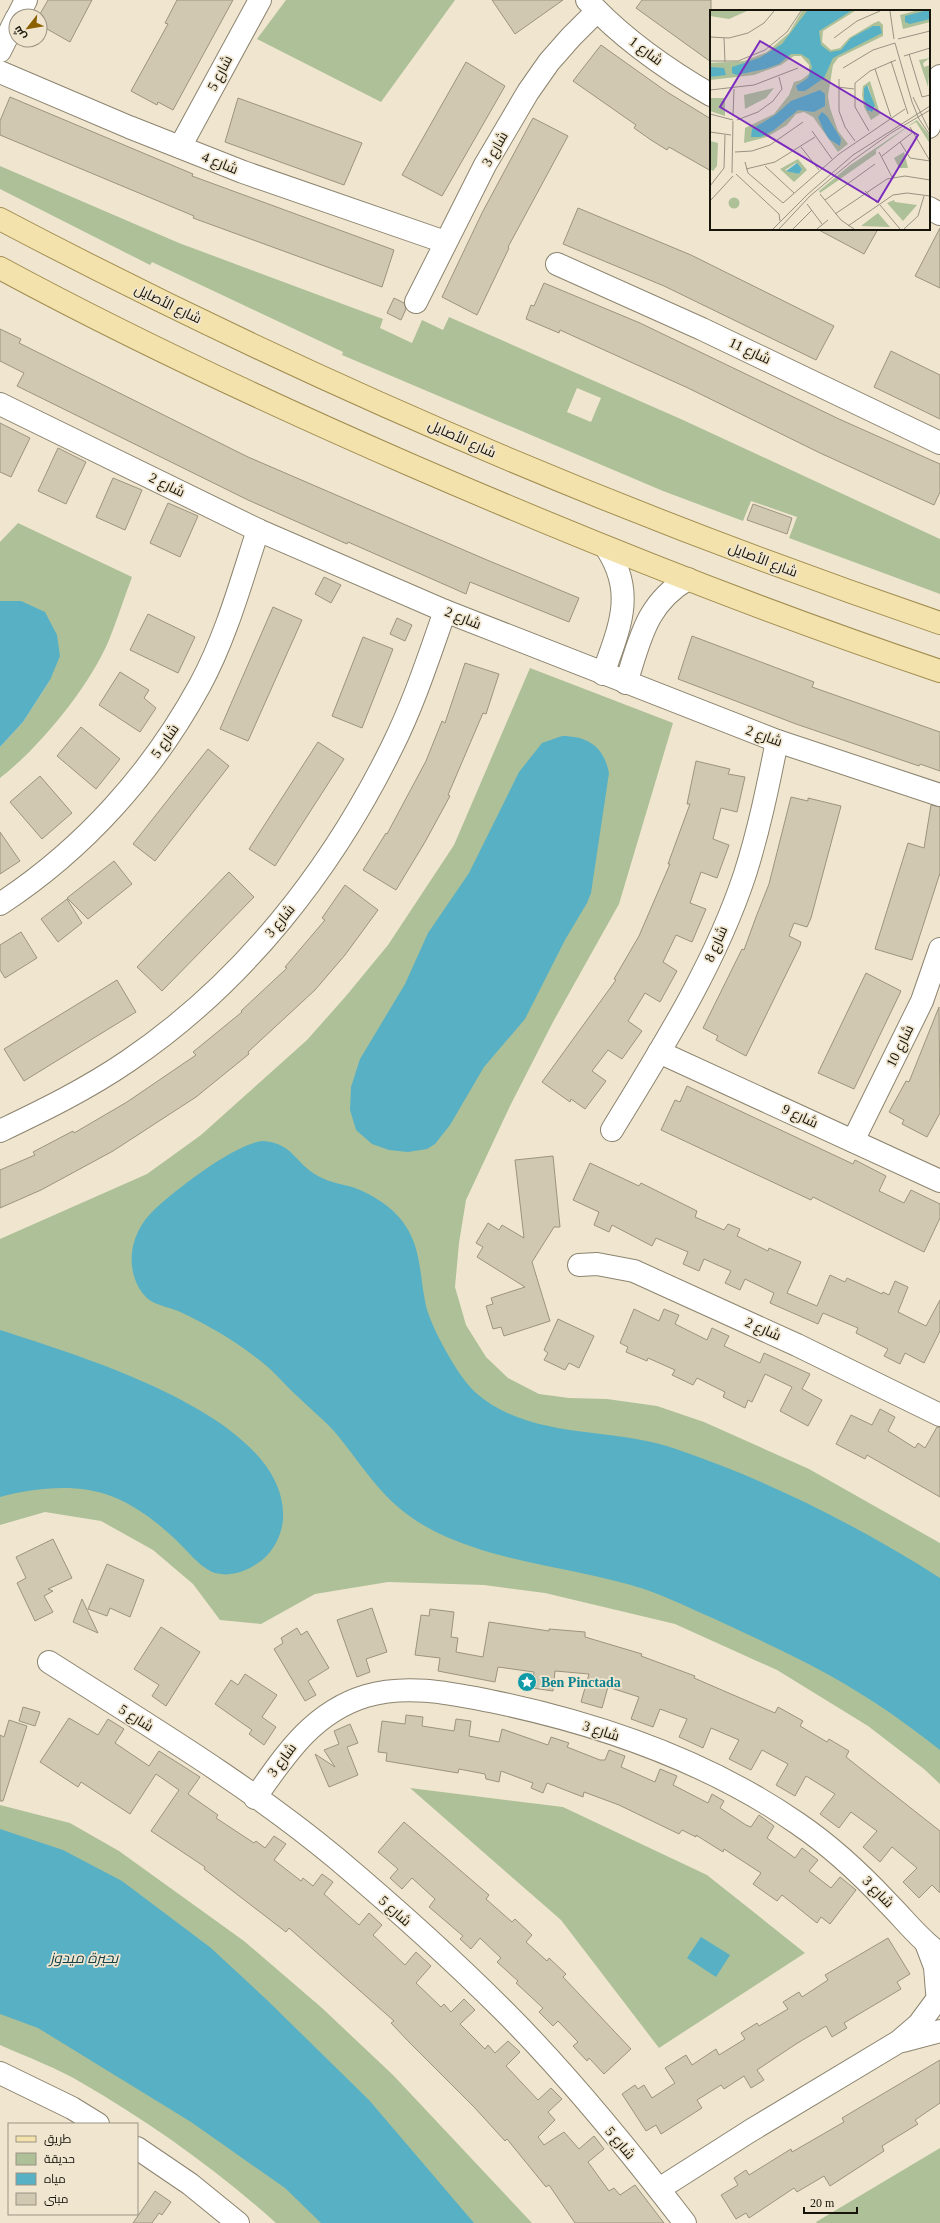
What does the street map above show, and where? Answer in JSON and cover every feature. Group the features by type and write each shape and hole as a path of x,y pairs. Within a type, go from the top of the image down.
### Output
{"main road":[{"name":"شارع الأصايل","path":"0,219 236,337 502,457 676,527 851,593 940,623"},
{"path":"0,268 178,360 285,410 607,549 940,671"}],"street":[{"name":"شارع 5","path":"180,147 260,0"},
{"name":"شارع 1","path":"592,6 640,49 687,81 710,94"},
{"name":"شارع 3","path":"416,302 485,165 528,92 592,6"},
{"path":"0,51 8,35"},
{"name":"شارع 4","path":"0,72 180,147 306,195 445,242"},
{"path":"930,122 940,76"},
{"path":"930,209 940,214"},
{"name":"شارع 11","path":"557,264 702,328 940,443"},
{"name":"شارع 2","path":"0,404 258,530 445,611 777,741 940,795"},
{"name":"شارع 5","path":"0,904 52,867 96,826 135,782 170,735 200,684 224,630 258,530"},
{"path":"597,671 612,617 622,602 620,574 607,549"},
{"path":"626,683 651,613 667,593 688,579"},
{"path":"622,602 651,613"},
{"name":"شارع 3","path":"0,1131 65,1100 128,1061 175,1026 241,967 289,911 328,859 363,803 393,745 419,684 445,611"},
{"name":"شارع 8","path":"612,1130 659,1052 704,971 745,875 764,809 777,741"},
{"name":"شارع 10","path":"854,1141 922,1000 940,949"},
{"name":"شارع 9","path":"659,1052 940,1181"},
{"name":"شارع 2","path":"579,1265 610,1265 634,1271 797,1345 940,1415"},
{"name":"شارع 5","path":"49,1662 193,1754 335,1858 473,1981 536,2045 659,2189 685,2223"},
{"name":"شارع 3","path":"255,1798 287,1752 309,1728 336,1709 366,1696 398,1690 431,1691 548,1714 648,1747 705,1771 760,1800 797,1823 831,1848 863,1877 933,1948 938,1999"},
{"path":"659,2189 750,2131 898,2042 919,2024 938,1999"},
{"path":"898,2042 940,2031"},
{"path":"0,2073 72,2108 96,2123"},
{"path":"138,2149 190,2184 238,2223"}],"green space":[{"path":"286,0 455,0 381,102 257,39"},
{"path":"0,166 179,243 383,319 380,328 412,343 422,320 443,330 449,317 683,420 940,539 940,594 789,538 797,517 751,501 743,521 663,491 342,355 343,352 152,262 150,265 0,189","holes":["577,388 601,398 591,422 567,412"]},
{"path":"18,523 132,577 109,640 89,677 47,733 31,750 0,778 0,747 23,722 50,680 21,601 0,601 0,542"},
{"path":"530,668 673,723 619,904 553,1022 510,1106 466,1200 459,1243 455,1287 466,1325 486,1357 508,1378 539,1394 569,1398 607,1399 657,1406 704,1422 809,1469 940,1543 940,1784 924,1769 868,1726 777,1670 675,1624 545,1593 484,1585 388,1582 315,1594 261,1624 220,1620 193,1584 153,1550 101,1521 45,1512 0,1525 0,1239 147,1174 201,1135 307,1040 388,945 454,845"},
{"path":"410,1788 563,1807 707,1875 805,1953 659,2048 561,1920"},
{"name":"بحيرة ميدوز","path":"0,1805 70,1823 119,1851 244,1941 322,2008 393,2075 532,2223 276,2223 254,2203 207,2166 133,2114 72,2078 0,2045"},
{"path":"940,2148 940,2223 816,2222"}],"water":[{"path":"0,601 21,601 45,612 57,635 60,656 50,680 23,722 0,747"},
{"path":"562,736 580,738 593,745 603,756 609,773 591,893 587,903 565,940 525,1019 484,1067 450,1125 435,1144 427,1149 408,1152 389,1150 372,1144 356,1130 350,1110 351,1087 360,1059 405,984 428,933 469,873 519,772 542,743"},
{"path":"262,1141 281,1145 293,1154 310,1171 318,1176 365,1192 384,1203 402,1221 409,1232 418,1255 426,1306 439,1338 453,1364 468,1385 497,1408 520,1418 546,1426 651,1442 710,1461 812,1506 910,1559 940,1578 940,1750 887,1711 833,1677 776,1648 673,1600 644,1589 592,1575 486,1551 461,1543 418,1522 390,1500 368,1475 334,1431 263,1363 230,1339 209,1327 178,1311 157,1304 147,1298 139,1288 134,1278 132,1256 136,1236 147,1217 165,1200 221,1159 236,1150"},
{"path":"0,1330 125,1374 172,1395 216,1421 252,1450 276,1482 283,1519 281,1532 268,1555 248,1569 238,1573 215,1573 209,1571 199,1563 153,1520 129,1504 111,1496 84,1489 56,1488 27,1491 0,1497"},
{"name":"بحيرة ميدوز","path":"0,1829 63,1850 122,1881 211,1948 267,2000 369,2100 474,2223 321,2223 285,2188 191,2122 38,2028 0,2014"},
{"path":"701,1937 730,1955 716,1977 687,1958"}],"building":[{"path":"48,0 92,0 70,42 48,30 48,8 43,8"},
{"path":"177,0 233,0 173,110 158,102 157,105 131,91 168,24 165,23"},
{"path":"492,0 563,0 515,34"},
{"path":"642,0 711,0 710,61 636,8"},
{"path":"601,45 667,92 710,118 710,170 669,147 667,150 651,140 634,128 636,125 573,81"},
{"path":"466,62 505,86 442,196 402,175"},
{"path":"10,97 193,174 192,176 394,250 382,287 193,218 194,216 0,135 0,121"},
{"path":"238,98 362,143 344,185 225,142"},
{"path":"533,118 568,136 508,247 509,248 477,315 442,297 482,213"},
{"path":"578,208 691,255 834,326 816,360 664,286 563,244"},
{"path":"940,228 940,288 915,276"},
{"path":"819,230 877,230 864,254"},
{"path":"544,283 640,323 839,419 940,464 940,492 934,505 820,453 688,388 560,330 559,333 526,319 531,305 534,306"},
{"path":"394,298 404,303 406,309 401,320 387,313"},
{"path":"0,329 21,339 19,343 248,457 579,598 569,622 470,582 466,594 348,542 347,544 248,500 17,386 24,373 0,361"},
{"path":"891,351 940,375 940,419 874,387"},
{"path":"0,423 30,438 11,477 0,472"},
{"path":"58,448 86,462 66,504 38,491"},
{"path":"113,478 142,490 125,530 96,517"},
{"path":"168,503 198,516 180,557 150,543"},
{"path":"753,504 792,518 787,534 747,520"},
{"path":"324,577 341,585 331,603 315,594"},
{"path":"273,607 302,620 248,741 220,729"},
{"path":"148,614 195,637 178,673 130,650"},
{"path":"397,618 412,625 405,641 390,634"},
{"path":"692,636 814,682 812,687 940,732 940,771 920,764 919,766 796,724 678,679"},
{"path":"363,637 393,649 362,728 332,716"},
{"path":"465,663 499,674 486,714 483,713 448,795 450,796 425,842 396,890 363,870 386,833 387,834 426,761 442,721 445,723"},
{"path":"120,672 149,690 144,698 156,708 140,732 99,705"},
{"path":"81,727 120,759 96,789 57,756"},
{"path":"318,742 344,759 275,866 249,849"},
{"path":"208,749 229,766 155,861 133,844"},
{"path":"696,761 730,769 728,774 745,777 737,812 721,808 713,839 729,845 717,878 701,872 690,903 706,909 692,942 676,935 663,962 677,971 660,1002 645,993 628,1021 642,1031 622,1059 608,1050 592,1071 606,1081 585,1109 571,1099 570,1102 542,1082 616,980 614,979 639,936 670,864 668,864 690,804 687,804"},
{"path":"40,776 72,813 42,839 10,802"},
{"path":"791,797 808,801 808,798 841,806 811,918 807,927 794,923 789,936 801,942 800,946 746,1056 716,1040 718,1036 703,1028 742,949 744,950 769,884"},
{"path":"931,805 940,807 940,873 912,960 875,949 908,843 924,848"},
{"path":"0,832 20,861 0,874"},
{"path":"114,861 132,884 88,919 67,898"},
{"path":"229,872 254,897 162,991 137,967"},
{"path":"345,885 378,910 345,955 315,990 248,1052 249,1054 196,1097 113,1151 41,1190 0,1208 0,1170 35,1155 33,1152 73,1131 74,1133 127,1102 196,1055 193,1052 242,1012 241,1011 287,968 285,967 325,920 322,918"},
{"path":"67,899 82,923 58,942 41,919"},
{"path":"21,932 37,958 5,978 0,970 0,945"},
{"path":"866,973 901,991 854,1089 818,1073"},
{"path":"117,980 136,1012 24,1081 4,1049"},
{"path":"939,1007 940,1113 927,1137 902,1124 904,1120 889,1112 906,1081 909,1082"},
{"path":"687,1086 853,1164 855,1160 886,1176 879,1191 904,1203 911,1190 940,1204 940,1218 924,1252 813,1197 811,1200 661,1130 675,1100 680,1102"},
{"path":"553,1156 560,1227 554,1227 532,1262 550,1321 504,1336 501,1327 493,1329 486,1306 493,1304 491,1298 525,1287 477,1257 483,1247 476,1243 488,1223 499,1230 502,1225 524,1238 515,1160"},
{"path":"590,1163 639,1186 641,1183 697,1211 695,1217 724,1230 728,1224 740,1229 737,1236 768,1251 769,1248 801,1262 787,1293 817,1306 830,1275 845,1282 847,1278 882,1294 883,1292 889,1295 895,1281 908,1287 898,1312 926,1326 940,1300 940,1331 924,1363 905,1353 900,1364 884,1356 888,1349 856,1333 858,1328 823,1313 818,1324 770,1303 774,1293 745,1279 740,1290 725,1283 731,1271 704,1259 699,1271 683,1264 688,1252 656,1238 652,1246 612,1225 609,1232 594,1225 599,1212 573,1200"},
{"path":"634,1309 659,1321 664,1309 679,1315 675,1324 707,1340 712,1328 729,1336 724,1346 760,1363 764,1353 810,1374 802,1389 822,1400 808,1426 780,1411 792,1387 765,1374 752,1402 748,1400 745,1408 723,1397 725,1392 697,1378 693,1385 672,1375 675,1370 648,1358 647,1361 626,1352 628,1347 620,1343"},
{"path":"558,1319 594,1336 579,1368 569,1363 565,1370 544,1360 548,1353 544,1350"},
{"path":"880,1409 895,1417 888,1431 915,1448 918,1443 925,1448 937,1427 940,1427 940,1497 867,1455 865,1459 836,1444 851,1415 872,1425"},
{"path":"53,1539 72,1578 48,1589 53,1591 44,1596 53,1612 35,1621 17,1583 26,1578 16,1557"},
{"path":"107,1564 144,1580 130,1617 110,1608 107,1616 88,1609"},
{"path":"82,1599 98,1633 73,1622"},
{"path":"372,1608 387,1652 366,1659 370,1672 357,1677 337,1620"},
{"path":"430,1609 454,1612 451,1637 458,1638 456,1652 483,1657 489,1622 549,1631 549,1629 585,1632 585,1637 642,1654 641,1656 695,1676 694,1678 775,1713 778,1707 803,1721 800,1726 827,1742 829,1739 849,1751 846,1757 940,1831 940,1893 932,1885 919,1898 903,1882 917,1868 892,1847 880,1862 863,1847 877,1831 851,1812 839,1828 820,1814 835,1794 806,1776 795,1796 776,1785 788,1764 762,1750 751,1770 729,1759 739,1740 711,1728 703,1748 679,1737 687,1719 660,1709 653,1727 631,1719 639,1697 608,1687 602,1708 581,1702 589,1674 555,1671 553,1691 532,1688 534,1672 498,1667 495,1682 438,1671 440,1658 415,1655 421,1615 429,1616"},
{"path":"161,1627 200,1652 166,1706 152,1696 159,1685 134,1669"},
{"path":"297,1628 301,1635 307,1631 329,1668 308,1681 316,1695 305,1701 274,1649 283,1643 281,1638"},
{"path":"245,1674 277,1695 262,1717 276,1727 264,1745 249,1734 252,1730 215,1704 231,1680 238,1685"},
{"path":"23,1707 40,1712 35,1726 19,1721"},
{"path":"406,1715 423,1717 422,1726 454,1731 456,1719 471,1721 469,1736 499,1742 502,1729 548,1745 551,1737 569,1743 567,1747 600,1760 605,1760 609,1750 625,1756 621,1767 655,1782 660,1769 677,1776 673,1785 708,1803 712,1794 724,1801 720,1808 746,1825 751,1827 759,1815 774,1826 767,1838 795,1858 802,1848 818,1860 809,1871 831,1888 840,1877 856,1890 830,1924 821,1917 817,1923 782,1895 777,1901 753,1884 761,1873 724,1849 723,1852 696,1835 696,1837 682,1830 679,1834 619,1805 584,1792 583,1797 547,1783 543,1793 531,1788 533,1783 501,1771 499,1782 486,1779 485,1774 459,1769 458,1773 386,1761 387,1753 378,1752 382,1721 405,1724"},
{"path":"69,1718 98,1735 108,1719 124,1729 115,1743 149,1766 159,1751 200,1777 188,1794 218,1815 216,1818 254,1843 256,1841 265,1848 274,1836 286,1844 274,1860 301,1881 303,1878 313,1886 322,1874 333,1882 324,1894 359,1925 369,1913 382,1925 373,1935 405,1965 416,1952 431,1966 416,1983 441,2007 444,2004 451,2012 464,1999 475,2010 460,2024 485,2049 488,2045 495,2053 508,2041 520,2052 506,2066 538,2100 551,2088 562,2099 548,2112 555,2120 538,2137 544,2145 564,2132 579,2149 594,2136 604,2149 588,2162 609,2191 614,2188 620,2195 635,2185 664,2223 575,2223 549,2185 546,2187 507,2139 505,2141 474,2107 391,2023 394,2021 289,1928 286,1932 204,1869 205,1867 151,1831 179,1790 156,1774 130,1814 81,1782 78,1787 40,1762"},
{"path":"9,1720 27,1726 3,1801 0,1801 0,1735 4,1737"},
{"path":"350,1724 358,1743 347,1747 358,1775 329,1787 315,1754 335,1767 324,1750 339,1744 334,1731"},
{"path":"404,1822 489,1895 486,1899 512,1922 515,1919 532,1935 526,1942 547,1961 549,1958 566,1974 563,1977 631,2049 604,2074 589,2058 587,2061 573,2046 578,2042 558,2021 553,2026 539,2012 543,2008 516,1983 518,1981 497,1962 501,1958 480,1938 471,1949 460,1939 463,1936 429,1907 435,1899 412,1878 402,1889 390,1878 398,1869 378,1852"},
{"path":"888,1938 910,1974 897,1982 901,1989 844,2023 847,2028 832,2037 826,2026 796,2044 757,2070 764,2080 751,2088 744,2076 724,2089 721,2085 697,2100 702,2108 661,2134 656,2125 646,2131 622,2094 635,2085 638,2089 644,2085 652,2098 675,2083 665,2068 686,2055 692,2065 716,2049 719,2055 745,2039 741,2033 757,2023 759,2026 788,2009 783,2002 799,1992 802,1997 828,1980 825,1975"},
{"path":"940,2060 940,2103 915,2120 918,2124 882,2146 884,2151 830,2186 824,2176 797,2192 794,2188 749,2218 746,2213 736,2219 721,2195 738,2185 734,2178 746,2170 749,2175 791,2149 792,2152 844,2122 842,2118"},
{"path":"155,2191 171,2202 162,2215 159,2213 152,2223 133,2223"}],"place":[{"name":"Ben Pinctada","path":"527,1682"}]}
